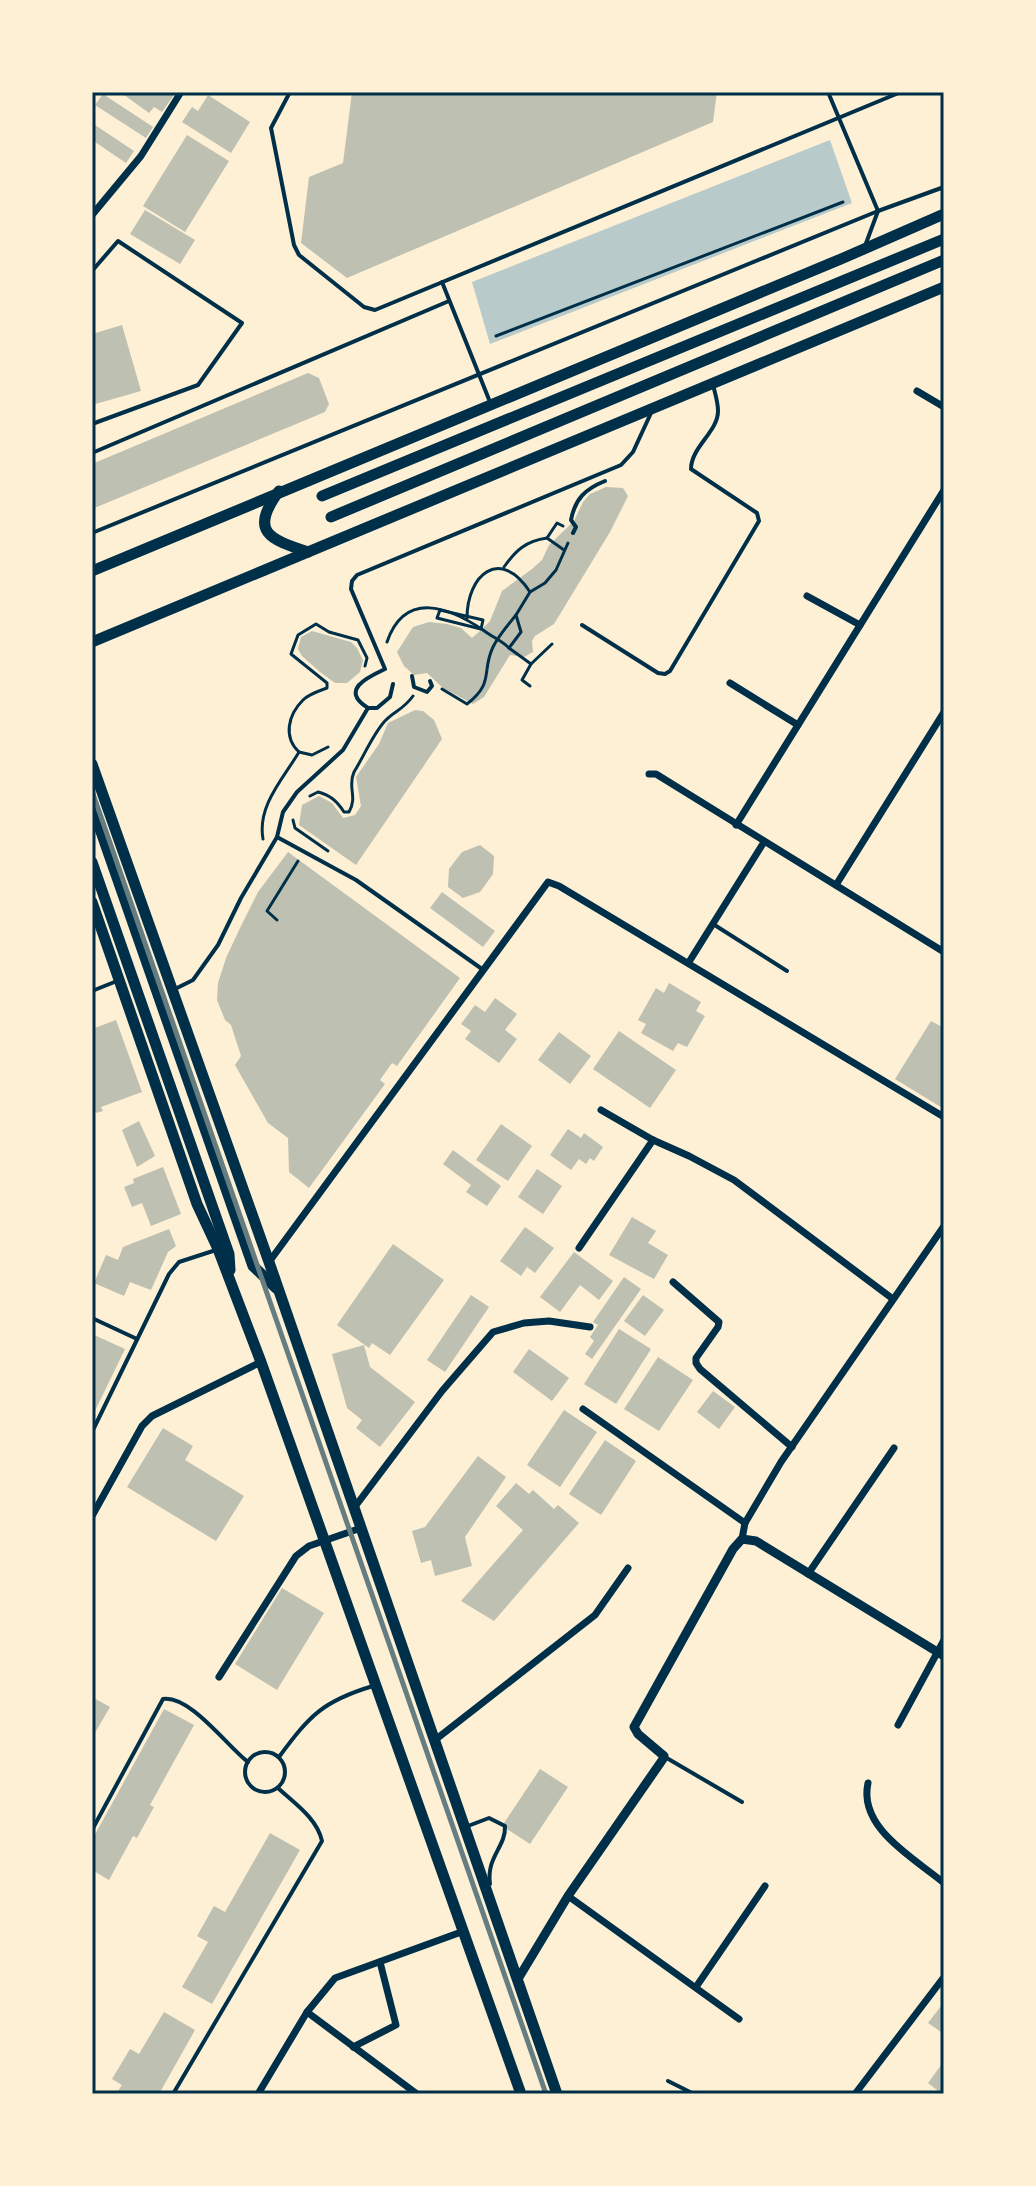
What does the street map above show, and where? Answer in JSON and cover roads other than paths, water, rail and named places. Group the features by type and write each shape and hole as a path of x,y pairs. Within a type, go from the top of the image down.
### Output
{"main road":[{"path":"92,571 944,214"},
{"path":"322,496 944,239"},
{"path":"331,517 944,260"},
{"path":"92,642 944,287"},
{"path":"279,491 265,513 265,527 274,539 308,552"},
{"path":"92,764 269,1262 557,2094"},
{"path":"105,805 92,804 253,1266 278,1290"},
{"path":"92,862 229,1254 230,1282"},
{"path":"92,902 197,1204 218,1249 261,1362 521,2094"}],"street":[{"path":"92,215 141,156 181,92"},
{"path":"917,391 944,407"},
{"path":"736,825 944,490"},
{"path":"807,596 860,625"},
{"path":"730,683 798,725"},
{"path":"836,885 944,712"},
{"path":"649,774 656,774 944,952"},
{"path":"689,962 764,842"},
{"path":"269,1262 548,882 689,962 944,1117"},
{"path":"601,1110 734,1180 893,1299"},
{"path":"579,1248 653,1140"},
{"path":"518,1979 568,1896 664,1756 634,1727 733,1549 742,1539 745,1523 792,1447 944,1226"},
{"path":"673,1282 719,1322 696,1358 696,1363 792,1447"},
{"path":"354,1508 442,1391 493,1332 524,1323 549,1321 590,1327"},
{"path":"92,1516 142,1426 152,1416 261,1362"},
{"path":"583,1409 745,1523"},
{"path":"808,1574 894,1448"},
{"path":"219,1677 296,1556 309,1546 361,1528"},
{"path":"742,1539 756,1541 940,1655"},
{"path":"435,1740 595,1615 628,1568"},
{"path":"898,1725 940,1655 944,1640"},
{"path":"868,1783 866,1805 882,1832 944,1883"},
{"path":"696,1987 765,1886"},
{"path":"568,1896 739,2019"},
{"path":"258,2094 307,2012 335,1978 464,1931"},
{"path":"353,2047 396,2025 380,1962"},
{"path":"855,2094 944,1977"},
{"path":"307,2012 417,2094"}],"lane":[{"path":"290,92 271,128 294,245 299,255 364,307 375,310 901,92"},
{"path":"828,92 878,211 864,249"},
{"path":"92,533 878,211 944,187"},
{"path":"92,271 118,241 242,323 198,385 92,424"},
{"path":"442,282 490,403"},
{"path":"92,453 449,301"},
{"path":"582,625 658,673 665,674 677,660 759,521 757,513 691,469 692,459 716,420 718,411 713,382"},
{"path":"393,684 384,704 377,708 368,708 357,697 358,685 366,677 385,669 351,589 357,575 621,465 633,452 654,407"},
{"path":"573,533 576,527 571,520 574,505 585,490 605,481"},
{"path":"412,676 417,690 427,692 432,686 430,681"},
{"path":"171,991 193,980 218,945 277,837 283,812 297,792 343,750 368,708"},
{"path":"277,837 356,880 482,969"},
{"path":"713,924 787,971"},
{"path":"92,991 119,980"},
{"path":"92,1432 169,1274 179,1262 218,1249"},
{"path":"92,1318 137,1339"},
{"path":"279,1757 295,1735 320,1710 339,1696 375,1685"},
{"path":"92,1830 163,1699 184,1703 248,1762"},
{"path":"264,1751 279,1757 286,1771 285,1778 278,1788 267,1793 251,1788 244,1773 248,1762 256,1753 264,1751"},
{"path":"664,1756 742,1802"},
{"path":"173,2094 322,1841 312,1819 278,1788"},
{"path":"466,1827 489,1818 505,1826 506,1831 488,1875 496,1913"},
{"path":"668,2081 694,2094"}],"railway":[{"path":"92,791 546,2094"}]}
